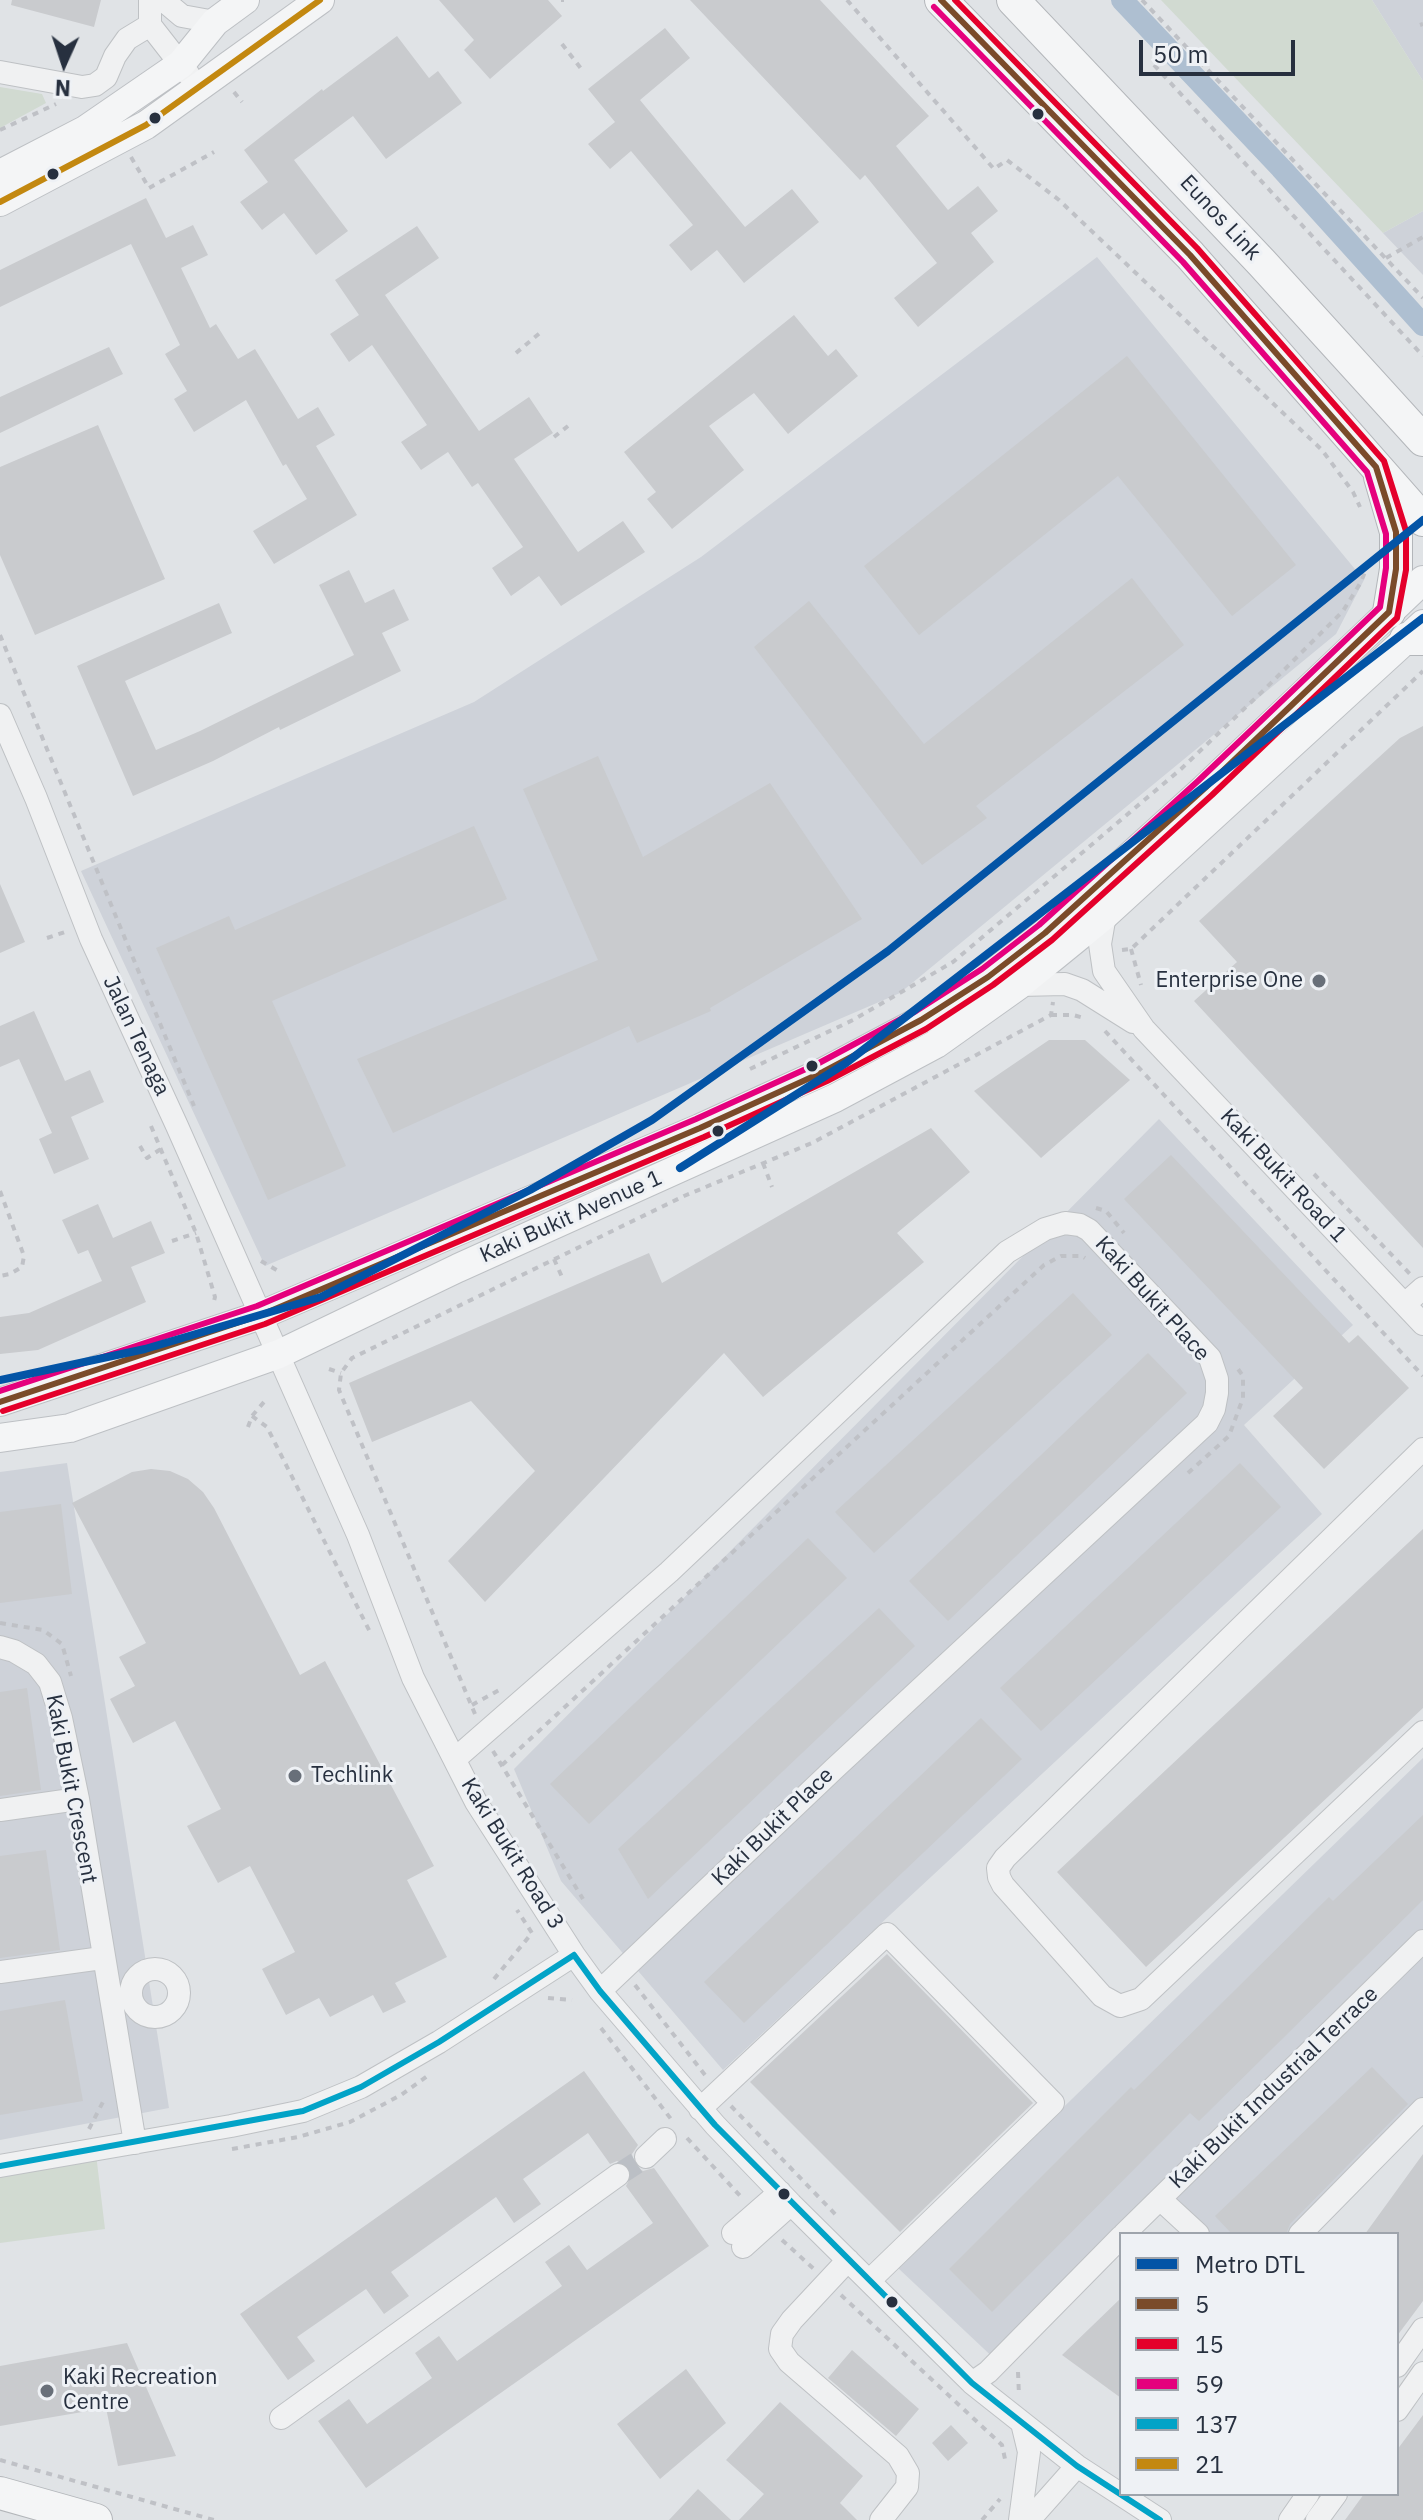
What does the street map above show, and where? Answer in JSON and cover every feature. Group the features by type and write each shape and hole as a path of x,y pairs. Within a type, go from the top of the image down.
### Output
{"highway":[{"path":"941,0 1190,255 1423,520"},
{"name":"Eunos Link","path":"1013,0 1411,417 1423,440"},
{"path":"1376,467 1396,532 1396,569 1389,612"},
{"path":"0,2493 96,2520"}],"main road":[{"path":"0,174 85,130 181,64 215,22 245,0"},
{"path":"0,202 146,125 320,0"},
{"name":"Kaki Bukit Avenue 1","path":"0,1402 261,1315 700,1128 823,1072 921,1020 988,977 1045,933 1205,788 1423,580"},
{"name":"Kaki Bukit Avenue 1","path":"0,1438 70,1428 279,1354 472,1261 835,1098 936,1044 1019,985 1105,915 1417,634"}],"street":[{"path":"150,0 150,25 200,89"},
{"path":"163,0 182,16 215,22"},
{"path":"0,72 82,87 95,85 106,77 127,39 150,25"},
{"name":"Jalan Tenaga","path":"0,715 91,939 279,1354"},
{"name":"Kaki Bukit Road 1","path":"1105,915 1100,944 1104,971 1144,1029 1423,1324"},
{"name":"Kaki Bukit Road 1","path":"1019,985 1065,984 1074,987 1099,999 1144,1029"},
{"name":"Kaki Bukit Place","path":"455,1759 485,1736 669,1572 1007,1252 1045,1229 1065,1223 1089,1230 1210,1358 1217,1379 1217,1393 1207,1423 835,1768 608,2000"},
{"path":"1405,1304 1418,1282"},
{"name":"Kaki Bukit Road 3","path":"279,1354 358,1535 413,1678 476,1802 574,1955 700,2109 972,2383 1077,2466 1119,2493"},
{"path":"1423,1449 1005,1858 998,1868 999,1877 1102,1996 1120,2006 1141,1999 1423,1732"},
{"name":"Kaki Bukit Crescent","path":"0,1647 36,1664 50,1682 78,1799 107,1987"},
{"path":"0,1810 78,1799"},
{"path":"700,2109 887,1934 1053,2103 869,2281"},
{"name":"Kaki Bukit Industrial Terrace","path":"1127,2232 1423,1941"},
{"path":"0,2166 133,2133 285,2116 361,2087 439,2042 574,1955"},
{"path":"0,1972 102,1958"},
{"path":"155,1969 167,1972 176,1982 179,1994 175,2006 166,2015 153,2017 141,2013 133,2004 131,1993 134,1982 142,1972 155,1969"},
{"path":"133,2133 107,1987 134,1982"},
{"path":"114,2027 141,2013"},
{"path":"1302,2232 1423,2109"},
{"path":"646,2157 665,2139"},
{"path":"281,2418 618,2175"},
{"path":"738,2240 786,2198"},
{"path":"1160,2199 1196,2232"},
{"name":"Kaki Bukit Industrial Terrace","path":"972,2383 988,2372 1119,2240"},
{"path":"848,2260 792,2320 782,2334 780,2349 789,2362 898,2456 908,2473 907,2487 881,2520"},
{"path":"1399,2363 1423,2329"},
{"path":"1399,2407 1423,2373"},
{"path":"1020,2520 1029,2452 1022,2423"},
{"path":"1029,2520 1077,2466"},
{"name":"Kaki Bukit Road 3","path":"1123,2496 1160,2520"},
{"path":"1290,2520 1307,2496"},
{"path":"1317,2520 1335,2496"}],"path":[{"path":"847,0 994,169 1007,160 1059,200 1322,450 1353,492 1363,513"},
{"path":"1142,0 1423,298"},
{"path":"562,44 583,71"},
{"path":"1154,65 1423,356"},
{"path":"126,148 149,188 214,152"},
{"path":"1386,258 1423,237"},
{"path":"516,353 541,332"},
{"path":"554,437 568,426"},
{"path":"750,1069 853,1020 953,962 1181,769 1266,688 1343,611 1361,582 1370,559"},
{"path":"0,635 199,1119"},
{"path":"47,938 68,931"},
{"path":"1131,949 1144,993"},
{"path":"1051,1015 1073,1015 1088,1020"},
{"path":"1097,1026 1107,1032 1423,1376"},
{"path":"140,1146 147,1158 161,1149"},
{"path":"763,1163 772,1187"},
{"path":"1306,1166 1418,1282"},
{"path":"0,1191 24,1256 22,1267 0,1276"},
{"path":"583,1899 485,1736 339,1390 341,1373 352,1358 684,1196"},
{"path":"1085,1204 1106,1211 1125,1235"},
{"path":"172,1241 196,1233"},
{"path":"254,1251 264,1264 280,1272"},
{"path":"502,1765 1044,1265 1061,1256 1082,1256 1093,1267"},
{"path":"554,1259 562,1277"},
{"path":"1183,1477 1229,1436 1243,1398 1243,1376 1233,1364"},
{"path":"329,1369 341,1373"},
{"path":"248,1427 252,1416 264,1402"},
{"path":"472,1705 502,1688"},
{"path":"492,1982 532,1933"},
{"path":"608,2000 635,1985 717,2091 841,2221"},
{"path":"87,2131 133,2133"},
{"path":"0,2460 214,2520"}],"shaded area":[{"path":"1161,0 1372,0 1423,81 1423,211 1383,233"},
{"path":"1372,0 1423,0 1423,81"},
{"path":"0,87 42,94 46,103 0,128"},
{"path":"1423,211 1423,275 1383,233"},
{"path":"1097,257 1364,580 1336,634 900,993 265,1266 81,871 474,702 701,557"},
{"path":"1159,1119 1353,1325 1244,1425 1322,1514 723,2070 561,1881 514,1769"},
{"path":"67,1463 169,2108 0,2140 0,1472"},
{"path":"1423,1758 1423,2124 1309,2232 1199,2232 1168,2207 1141,2232 1119,2232 1119,2253 1000,2364 898,2268"},
{"path":"96,2154 105,2229 0,2243 0,2170"}],"building":[{"path":"12,0 101,0 94,27 11,5"},
{"path":"439,0 548,0 562,16 490,79 464,50 474,40"},
{"path":"690,0 820,0 929,116 896,146 948,210 978,186 998,211 971,233 994,262 918,327 894,298 937,263 865,175 860,180"},
{"path":"665,28 690,58 640,100 745,227 792,189 819,222 744,283 717,250 691,271 669,245 693,225 631,151 610,169 588,144 615,122 588,89"},
{"path":"397,36 429,78 438,71 462,103 386,159 353,116 294,160 348,231 316,255 284,213 262,230 240,202 268,182 244,150"},
{"path":"146,198 166,238 193,225 208,255 181,268 210,328 216,324 238,359 255,349 298,419 318,407 335,435 316,446 357,515 274,564 253,531 307,499 286,464 283,466 246,400 194,432 174,399 187,391 165,354 180,345 131,244 0,307 0,270"},
{"path":"417,226 439,258 385,295 479,431 529,397 553,433 514,459 578,552 623,521 645,552 561,606 539,576 511,596 492,568 523,547 478,483 472,487 448,452 421,470 401,442 427,425 372,345 349,362 330,334 359,315 335,280"},
{"path":"794,315 828,356 836,349 858,376 788,434 754,393 709,426 744,470 672,529 647,499 656,492 624,452"},
{"path":"109,347 123,374 0,433 0,397"},
{"path":"1127,356 1296,565 1232,616 1118,476 919,635 864,566"},
{"path":"98,425 165,579 35,635 0,555 0,467"},
{"path":"349,570 365,603 394,589 409,620 382,633 401,671 133,796 77,666 219,603 232,633 125,681 156,750 354,655 319,585"},
{"path":"1132,578 1184,645 976,806 987,818 922,865 754,647 809,601 924,744"},
{"name":"Enterprise One","path":"1423,726 1423,1248 1194,1001 1237,962 1199,921 1400,738"},
{"path":"598,756 643,857 770,783 862,919 710,1008 711,1011 637,1043 629,1026 393,1133 357,1059 598,960 523,789"},
{"path":"474,826 507,899 272,1001 346,1166 268,1200 156,948 229,916 235,930"},
{"path":"0,884 25,942 0,953"},
{"path":"34,1011 65,1081 90,1070 104,1102 71,1117 89,1159 54,1174 39,1139 52,1133 19,1059 0,1067 0,1026"},
{"path":"1049,1040 1085,1040 1130,1080 1041,1158 974,1091"},
{"path":"931,1128 970,1172 897,1233 924,1262 763,1397 724,1353 485,1602 448,1561 535,1471 471,1401 372,1442 349,1383 649,1253 662,1283"},
{"path":"1171,1155 1349,1343 1358,1335 1409,1388 1324,1469 1273,1416 1303,1388 1124,1199"},
{"path":"98,1204 113,1238 151,1221 165,1253 131,1267 146,1302 38,1350 0,1354 0,1317 29,1313 102,1281 88,1250 78,1254 62,1220"},
{"path":"1073,1293 1112,1335 874,1553 835,1512"},
{"path":"1148,1353 1187,1393 948,1621 909,1581"},
{"path":"1240,1463 1281,1507 1041,1731 1000,1688"},
{"name":"Techlink","path":"151,1469 170,1471 188,1479 203,1492 300,1675 325,1661 434,1866 407,1880 447,1957 395,1983 406,2002 383,2013 373,1995 330,2017 319,1998 286,2015 262,1969 295,1952 250,1866 218,1883 187,1826 221,1809 175,1721 133,1743 110,1699 135,1686 119,1657 146,1643 72,1503 132,1472"},
{"path":"61,1504 72,1594 0,1603 0,1512"},
{"path":"1423,1529 1423,1708 1146,1967 1057,1872"},
{"path":"808,1538 847,1578 589,1824 550,1784"},
{"path":"879,1608 915,1646 648,1899 618,1849"},
{"path":"27,1688 41,1790 0,1796 0,1692"},
{"path":"981,1718 1022,1759 744,2023 704,1982"},
{"path":"1423,1815 1423,1900 1199,2121 1190,2113 992,2312 949,2269 1131,2087 1134,2090 1329,1897 1333,1901"},
{"path":"46,1850 60,1950 0,1958 0,1856"},
{"path":"887,1954 1033,2103 900,2232 750,2082"},
{"path":"65,2000 83,2101 0,2115 0,2011"},
{"path":"1372,2067 1408,2104 1290,2224 1287,2232 1230,2232 1215,2216"},
{"path":"584,2071 638,2145 632,2154 635,2166 643,2171 654,2168 709,2246 366,2488 318,2421 349,2399 367,2424 432,2378 415,2353 439,2336 457,2361 562,2286 545,2262 569,2245 587,2270 653,2223 626,2186 632,2174 629,2166 617,2161 610,2164 588,2133 523,2179 541,2204 514,2223 496,2197 391,2272 409,2296 384,2314 366,2289 297,2337 315,2361 288,2380 240,2314"},
{"path":"1423,2154 1423,2301 1399,2333 1399,2232 1366,2232"},
{"path":"1119,2300 1119,2397 1062,2355"},
{"name":"Kaki Recreation Centre","path":"127,2343 176,2456 118,2466 106,2408 0,2426 0,2366"},
{"path":"852,2350 919,2409 896,2436 828,2378"},
{"path":"686,2369 726,2423 660,2479 617,2424"},
{"path":"780,2402 863,2476 840,2503 857,2520 739,2520 764,2494 726,2460"},
{"path":"1423,2415 1423,2520 1345,2520 1363,2496 1399,2496 1399,2447"},
{"path":"951,2425 968,2443 948,2461 932,2443"},
{"path":"698,2489 731,2520 669,2520"}],"waterway":[{"path":"1122,0 1281,168 1423,325"}],"tunnel":[{"path":"618,2175 646,2157"}],"metro line":[{"name":"DTL","path":"0,1380 145,1349 321,1297 530,1190 652,1120 888,951 1423,520"},
{"name":"DTL","path":"680,1168 846,1063 1423,618"}],"transit line":[{"name":"21","path":"0,202 146,125 320,0"},
{"name":"5","path":"0,1402 261,1315 700,1128 823,1072 921,1020 988,977 1045,933 1205,788 1389,612 1396,569 1396,532 1376,467 1190,255 941,0"},
{"name":"15","path":"3,1411 265,1324 704,1137 827,1081 926,1029 993,985 1052,940 1212,795 1397,618 1406,570 1406,531 1384,461 1197,248 955,0"},
{"name":"59","path":"0,1391 257,1306 696,1119 819,1063 916,1011 982,969 1039,925 1198,781 1380,607 1386,568 1386,534 1367,472 1183,262 934,7"},
{"name":"137","path":"574,1955 600,1991 715,2125 972,2383 1077,2466 1119,2493"},
{"name":"137","path":"0,2166 303,2111 361,2087 439,2042 574,1955"},
{"name":"137","path":"1123,2496 1160,2520"}],"place":[{"name":"Enterprise One","path":"1319,981"},
{"name":"Techlink","path":"295,1776"},
{"name":"Kaki Recreation Centre","path":"47,2391"}]}
